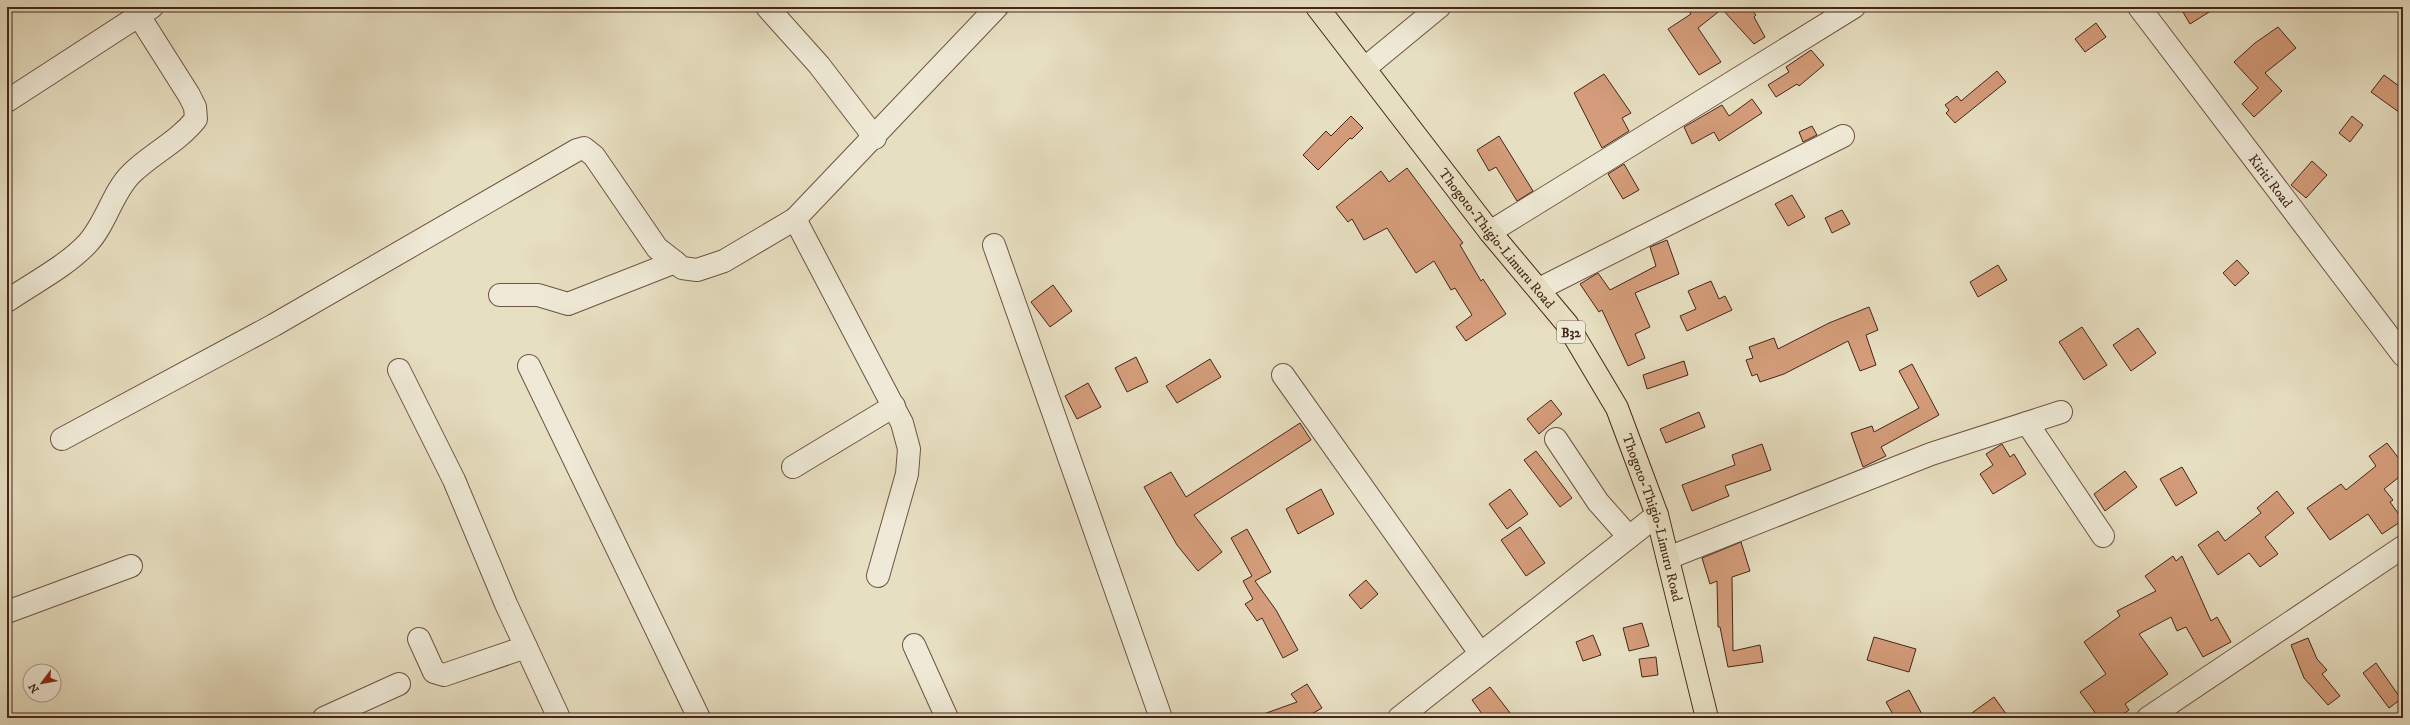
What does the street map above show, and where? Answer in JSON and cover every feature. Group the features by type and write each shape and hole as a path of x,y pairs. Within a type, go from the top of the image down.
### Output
{"highway":[{"name":"Thogoto-Thigio-Limuru Road","path":"1317,7 1490,232 1567,324 1617,408 1657,515 1707,718"}],"street":[{"path":"767,7 820,65 875,138"},
{"path":"62,439 274,325 577,150 584,148 594,156 657,248 674,262 682,268 697,270 724,261 795,219 875,138 997,7"},
{"path":"1365,68 1439,7"},
{"path":"1490,232 1854,7"},
{"name":"Kiriti Road","path":"2139,7 2403,355"},
{"path":"7,101 146,12 195,107 196,119 186,132 130,175 105,218 87,244 61,265 7,301"},
{"path":"1539,289 1843,136"},
{"path":"795,219 894,406 902,423 909,449 907,474 878,576"},
{"path":"994,245 1161,718"},
{"path":"500,295 538,295 568,304 674,262"},
{"path":"529,366 698,718"},
{"path":"399,370 454,480 526,647 559,718"},
{"path":"1283,375 1480,654"},
{"path":"793,467 894,406"},
{"path":"1668,558 1931,454 2061,412"},
{"path":"2027,423 2103,536"},
{"path":"1556,439 1598,502 1629,537"},
{"path":"1399,718 1657,515"},
{"path":"2148,718 2403,547"},
{"path":"7,612 131,566"},
{"path":"419,639 434,672 444,675 526,647"},
{"path":"914,645 947,718"},
{"path":"324,718 399,684"}],"building":[{"path":"1686,7 1749,7 1756,15 1754,17 1765,37 1754,44 1722,9 1698,28 1721,62 1699,75 1668,29 1691,14"},
{"path":"2180,7 2217,7 2190,24"},
{"path":"2096,23 2106,37 2085,52 2075,39"},
{"path":"2278,27 2296,48 2265,73 2282,91 2254,117 2242,104 2258,88 2234,62 2255,43"},
{"path":"1811,50 1824,65 1799,86 1797,84 1776,97 1768,85 1789,72 1786,67"},
{"path":"1997,71 2006,82 1955,123 1946,113 1949,110 1945,105 1957,96 1961,101"},
{"path":"1604,74 1631,113 1622,118 1629,131 1602,148 1574,93"},
{"path":"2384,75 2403,89 2403,115 2371,92"},
{"path":"1752,99 1762,113 1719,141 1714,132 1692,144 1684,127 1722,105 1729,116"},
{"path":"1351,116 1363,128 1352,139 1350,138 1318,170 1303,155 1326,131 1331,136"},
{"path":"2352,116 2363,125 2350,142 2339,133"},
{"path":"1812,126 1817,135 1803,142 1799,132"},
{"path":"1499,136 1533,191 1517,201 1496,167 1489,171 1477,150"},
{"path":"2312,161 2327,175 2306,198 2291,185"},
{"path":"1624,164 1639,190 1623,199 1608,174"},
{"path":"1407,168 1463,243 1460,245 1481,281 1483,279 1506,314 1466,341 1456,327 1472,315 1455,288 1451,290 1434,261 1416,273 1387,228 1364,240 1352,219 1348,222 1336,207 1381,171 1389,182"},
{"path":"1792,195 1805,217 1788,226 1775,204"},
{"path":"1842,210 1850,224 1832,233 1825,218"},
{"path":"1667,240 1679,274 1635,293 1650,327 1635,334 1645,358 1628,366 1602,310 1599,312 1580,284 1598,273 1610,290 1656,266 1650,247"},
{"path":"2237,260 2249,273 2235,286 2223,273"},
{"path":"1998,265 2007,280 1978,297 1970,282"},
{"path":"1711,281 1719,299 1725,296 1732,310 1687,331 1680,316 1696,309 1688,291"},
{"path":"1053,285 1072,311 1050,327 1031,302"},
{"path":"1869,307 1878,330 1866,335 1876,365 1860,371 1848,341 1784,374 1760,382 1757,374 1752,376 1746,360 1753,358 1749,347 1774,338 1778,349 1829,323"},
{"path":"2082,327 2107,365 2084,380 2059,342"},
{"path":"2138,328 2156,353 2131,371 2113,345"},
{"path":"1136,357 1148,382 1127,392 1115,368"},
{"path":"1210,359 1221,377 1177,403 1166,386"},
{"path":"1684,361 1688,375 1647,389 1643,375"},
{"path":"1912,364 1939,415 1881,447 1886,456 1863,467 1851,433 1872,426 1874,432 1919,408 1899,371"},
{"path":"1088,383 1101,407 1077,419 1065,396"},
{"path":"1551,400 1562,414 1539,434 1527,419"},
{"path":"1699,412 1705,427 1666,443 1660,429"},
{"path":"1300,423 1311,440 1194,515 1222,552 1198,571 1177,545 1144,487 1171,472 1186,497"},
{"path":"2387,443 2403,464 2403,474 2384,489 2393,500 2390,502 2403,520 2382,534 2368,514 2330,540 2307,508 2341,484 2346,490 2376,466 2369,456"},
{"path":"1762,444 1771,470 1725,486 1729,496 1692,511 1682,485 1735,465 1732,455"},
{"path":"2002,444 2010,457 2014,454 2026,474 1993,494 1980,474 1993,465 1986,454"},
{"path":"1536,451 1572,498 1560,507 1524,460"},
{"path":"2182,467 2197,493 2176,506 2160,479"},
{"path":"2125,471 2137,487 2105,511 2094,494"},
{"path":"1321,489 1334,514 1298,534 1286,509"},
{"path":"1510,489 1528,514 1507,529 1489,504"},
{"path":"2277,491 2294,513 2265,537 2278,554 2260,567 2249,553 2218,575 2198,545 2218,531 2225,541 2261,513 2257,508"},
{"path":"1520,527 1545,563 1526,576 1501,540"},
{"path":"1247,529 1271,572 1255,581 1276,610 1298,650 1283,658 1262,618 1257,621 1245,604 1253,599 1243,581 1252,576 1231,538"},
{"path":"1741,542 1750,571 1732,577 1733,651 1760,645 1763,662 1728,667 1720,627 1718,627 1717,581 1710,584 1702,558"},
{"path":"2173,556 2176,561 2182,556 2211,621 2217,617 2231,642 2203,657 2186,627 2177,631 2171,617 2139,634 2168,674 2125,704 2129,710 2118,718 2099,718 2080,692 2106,674 2084,642 2120,616 2117,611 2156,591 2145,576"},
{"path":"1366,580 1378,594 1361,609 1349,595"},
{"path":"1642,623 1649,646 1629,651 1623,628"},
{"path":"1593,635 1601,655 1583,661 1576,642"},
{"path":"1874,637 1916,649 1909,672 1867,660"},
{"path":"2308,638 2317,659 2327,670 2322,674 2340,696 2328,705 2304,678 2291,645"},
{"path":"1656,657 1658,675 1642,677 1639,659"},
{"path":"2376,663 2401,699 2389,708 2363,673"},
{"path":"1307,684 1322,708 1305,718 1258,718 1258,716 1297,702 1291,694"},
{"path":"1490,687 1514,718 1485,718 1472,700"},
{"path":"1909,690 1924,718 1895,718 1886,702"},
{"path":"1994,697 2009,718 1965,718"}]}
